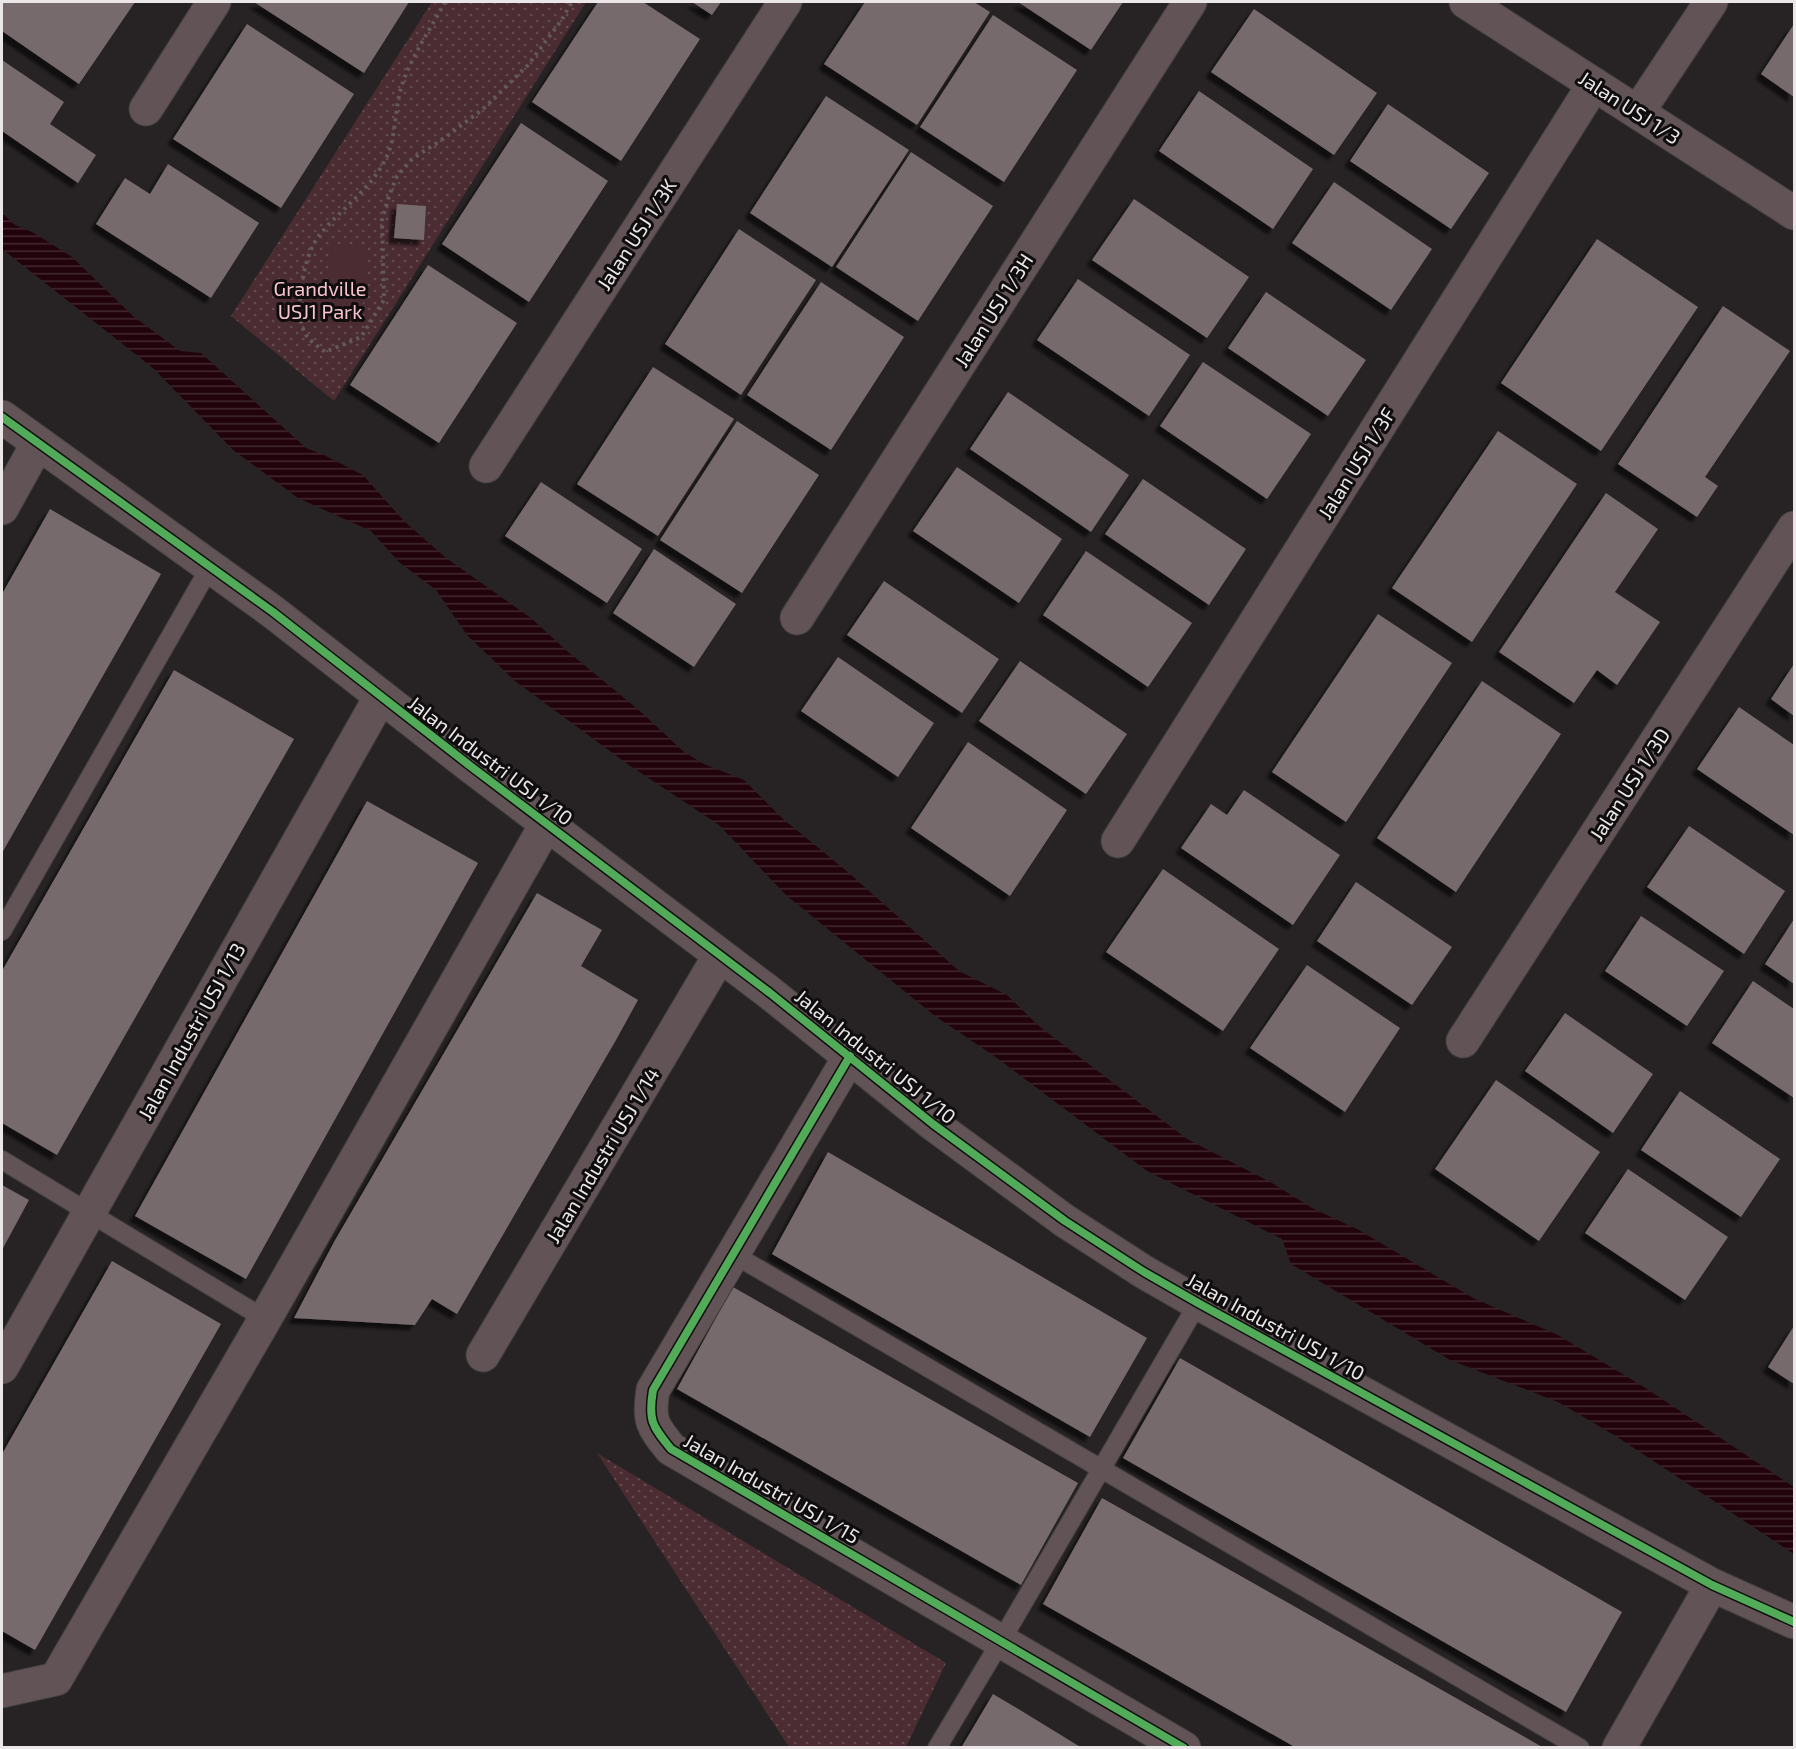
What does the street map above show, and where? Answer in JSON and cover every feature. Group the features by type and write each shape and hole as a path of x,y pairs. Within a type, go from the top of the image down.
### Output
{"street":[{"path":"146,109 214,2"},
{"name":"Jalan USJ 1/3K","path":"486,466 785,2"},
{"name":"Jalan USJ 1/3H","path":"797,618 1190,2"},
{"name":"Jalan USJ 1/3","path":"1466,2 1794,213"},
{"path":"1638,112 1711,2"},
{"name":"Jalan USJ 1/3F","path":"1118,841 1594,84"},
{"name":"Jalan Industri USJ 1/10","path":"2,417 273,612 720,955 933,1124 1065,1221 1144,1272 1198,1303 1712,1585 1794,1622"},
{"path":"2,508 38,443"},
{"name":"Jalan USJ 1/3D","path":"1463,1041 1794,528"},
{"name":"Jalan Industri USJ 1/13","path":"2,1367 381,696"},
{"path":"2,1691 56,1679 265,1319 547,823"},
{"name":"Jalan Industri USJ 1/14","path":"483,1355 720,955"},
{"name":"Jalan Industri USJ 1/15","path":"850,1056 653,1390 650,1408 654,1428 671,1449 1185,1748"},
{"path":"1620,1748 1712,1585"}],"lane":[{"path":"2,931 210,567"},
{"path":"2,1160 265,1319"},
{"path":"734,1254 1580,1748"},
{"path":"937,1748 1198,1303"}],"path":[{"path":"445,2 402,83 393,138 384,161 367,187 342,209 315,239 301,282 300,312 305,334 325,352 361,337 384,300 382,220 397,176 412,159 483,109 528,65 561,21 572,2"}],"green space":[{"name":"Grandville USJ1 Park","path":"432,2 586,2 334,401 231,316"},
{"path":"331,243 368,247 361,324 323,323"},
{"path":"597,1453 946,1663 906,1747 789,1747"}],"shaded area":[{"path":"2,213 15,225 34,233 72,257 133,316 180,351 201,353 306,448 363,475 404,521 446,558 531,618 640,711 684,752 704,764 744,780 782,818 849,873 959,971 1007,995 1040,1027 1187,1139 1272,1183 1312,1208 1359,1230 1473,1298 1558,1335 1644,1387 1794,1487 1794,1554 1614,1435 1558,1402 1450,1360 1291,1264 1282,1239 1147,1171 997,1058 935,1016 787,896 719,825 626,763 515,681 467,635 436,590 399,562 371,531 298,498 233,450 153,368 2,249"}],"building":[{"path":"2,2 135,2 79,84 2,31"},
{"path":"254,2 409,2 364,73"},
{"path":"598,2 643,2 700,39 621,161 532,102"},
{"path":"692,2 721,2 712,15"},
{"path":"865,2 974,2 990,12 917,125 824,64"},
{"path":"1018,2 1123,2 1091,50"},
{"path":"1254,9 1377,93 1334,155 1211,72"},
{"path":"993,15 1077,70 1004,182 920,127"},
{"path":"247,24 354,94 281,208 173,139"},
{"path":"1794,24 1794,97 1761,74"},
{"path":"2,60 64,102 50,124 96,155 78,183 2,131"},
{"path":"1199,91 1313,169 1273,229 1159,151"},
{"path":"826,96 909,150 832,267 750,213"},
{"path":"1388,104 1489,173 1451,229 1350,161"},
{"path":"521,123 608,181 529,302 442,244"},
{"path":"911,152 993,206 918,321 836,267"},
{"path":"168,164 259,223 211,298 96,224 125,178 150,194"},
{"path":"1334,182 1432,249 1391,310 1292,243"},
{"path":"1134,199 1249,277 1207,338 1092,260"},
{"path":"397,204 426,206 424,240 394,238"},
{"path":"739,229 816,280 741,395 665,344"},
{"path":"1597,239 1698,307 1601,451 1501,383"},
{"path":"428,265 517,323 439,443 350,385"},
{"path":"1078,279 1190,355 1149,416 1037,340"},
{"path":"821,282 904,337 831,450 747,395"},
{"path":"1266,292 1366,360 1328,416 1228,348"},
{"path":"1723,306 1790,351 1705,477 1718,486 1697,517 1618,464"},
{"path":"1203,362 1311,434 1267,499 1160,426"},
{"path":"653,367 734,419 658,536 577,484"},
{"path":"1008,392 1129,475 1091,532 970,449"},
{"path":"737,421 819,475 742,593 660,540"},
{"path":"1498,431 1577,484 1472,642 1392,588"},
{"path":"957,467 1062,539 1019,603 913,531"},
{"path":"1143,479 1246,549 1209,605 1105,534"},
{"path":"541,482 642,549 607,603 505,536"},
{"path":"1606,493 1658,529 1615,592 1660,622 1617,685 1597,670 1574,703 1499,652"},
{"path":"50,509 161,574 2,853 2,594"},
{"path":"654,549 736,604 694,667 613,613"},
{"path":"1086,551 1192,623 1148,687 1043,615"},
{"path":"884,581 999,659 962,713 847,635"},
{"path":"1378,614 1452,663 1346,822 1272,772"},
{"path":"838,657 934,723 898,777 801,711"},
{"path":"1020,661 1127,734 1086,794 979,721"},
{"path":"1794,664 1794,716 1771,699"},
{"path":"174,670 294,739 57,1155 2,1123 2,971"},
{"path":"1482,681 1561,734 1456,892 1377,838"},
{"path":"1739,707 1794,745 1794,835 1697,769"},
{"path":"968,742 1067,810 1010,896 911,828"},
{"path":"1244,790 1340,855 1293,925 1181,848 1211,804 1227,815"},
{"path":"367,801 478,863 246,1279 135,1216"},
{"path":"1689,826 1785,891 1744,954 1647,887"},
{"path":"1163,869 1279,949 1223,1031 1106,952"},
{"path":"1356,882 1452,947 1412,1005 1317,941"},
{"path":"537,893 602,930 581,966 638,1000 616,1040 457,1314 432,1299 415,1325 294,1318 334,1242"},
{"path":"1641,916 1724,971 1687,1026 1605,971"},
{"path":"1794,919 1794,984 1765,964"},
{"path":"1307,965 1400,1028 1345,1112 1250,1048"},
{"path":"1753,981 1794,1009 1794,1098 1712,1043"},
{"path":"1565,1013 1653,1074 1613,1133 1525,1071"},
{"path":"1496,1080 1600,1152 1539,1241 1435,1169"},
{"path":"1680,1091 1780,1159 1741,1217 1641,1150"},
{"path":"828,1152 1147,1338 1090,1437 772,1254"},
{"path":"1628,1169 1728,1237 1685,1300 1585,1233"},
{"path":"2,1185 29,1200 2,1250"},
{"path":"112,1261 221,1324 35,1650 2,1631 2,1454"},
{"path":"733,1287 1078,1483 1021,1585 677,1389"},
{"path":"1794,1326 1794,1384 1768,1367"},
{"path":"1180,1358 1622,1612 1566,1712 1123,1458"},
{"path":"1102,1498 1544,1748 1296,1748 1043,1604"},
{"path":"993,1694 1020,1710 1082,1748 961,1748"}],"cycle path":[{"path":"2,417 273,612 469,765 770,993 933,1124 1065,1221 1144,1272 1198,1303 1712,1585 1794,1622"},
{"path":"850,1056 653,1390 651,1409 653,1422 671,1449 1184,1748"}]}
